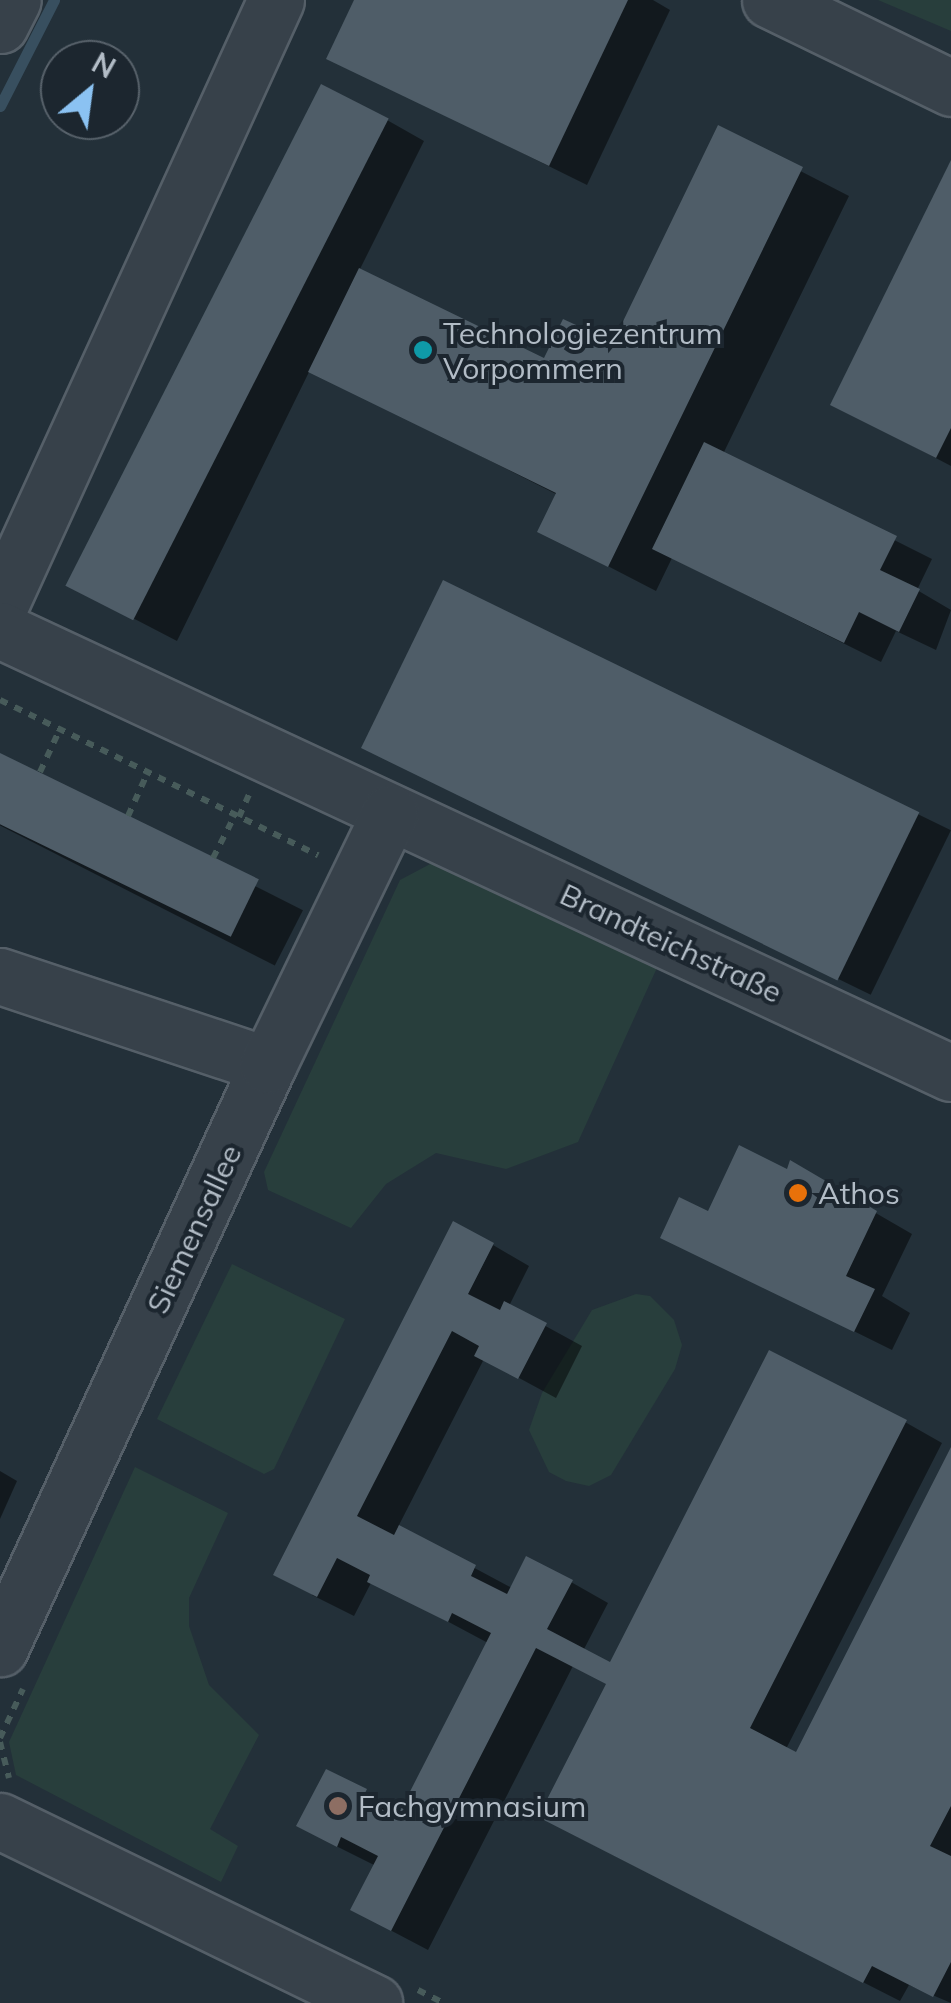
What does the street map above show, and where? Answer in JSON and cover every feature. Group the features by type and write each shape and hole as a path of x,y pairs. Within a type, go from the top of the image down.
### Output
{"street":[{"path":"0,25 12,0"},
{"path":"0,605 276,0"},
{"path":"770,0 951,88"},
{"name":"Brandteichstraße","path":"0,630 951,1074"},
{"path":"0,976 268,1065 390,813"},
{"name":"Siemensallee","path":"0,1648 268,1065"},
{"path":"0,1821 374,2003"}],"path":[{"path":"0,700 360,875"},
{"path":"40,772 60,729"},
{"path":"128,816 148,772"},
{"path":"213,858 235,815"}],"green space":[{"path":"878,0 951,0 951,31"},
{"path":"432,863 472,871 661,959 578,1142 506,1169 436,1153 386,1184 351,1228 268,1190 264,1172 400,880"},
{"path":"232,1264 345,1319 274,1469 264,1474 157,1419"},
{"path":"636,1294 650,1296 674,1320 682,1345 675,1369 611,1475 589,1486 566,1481 549,1472 529,1430 542,1393 592,1310"},
{"path":"135,1467 228,1513 189,1598 189,1626 209,1685 259,1735 210,1829 238,1846 221,1882 16,1775 9,1742"}],"building":[{"path":"354,0 628,0 549,166 326,59"},
{"path":"321,84 389,119 133,620 65,586"},
{"name":"Technologiezentrum Vorpommern","path":"718,125 803,167 608,567 537,532 556,493 308,372 359,268 544,358 563,319 613,342"},
{"path":"951,160 951,428 936,458 830,405"},
{"path":"704,442 897,536 880,570 920,589 899,632 859,612 844,643 652,549"},
{"path":"443,580 919,812 837,980 361,748"},
{"path":"0,753 259,879 231,937 0,824"},
{"path":"739,1145 787,1169 790,1160 877,1211 846,1276 875,1289 854,1332 660,1238 679,1197 708,1211"},
{"path":"453,1221 494,1243 468,1294 500,1310 504,1301 547,1323 518,1379 474,1356 479,1346 452,1331 357,1516 394,1535 399,1525 476,1565 471,1576 507,1594 526,1556 573,1580 547,1629 610,1662 769,1350 907,1420 750,1728 796,1752 951,1447 951,1806 930,1846 951,1856 951,1962 933,1997 872,1966 863,1983 538,1817 606,1684 536,1648 391,1931 350,1910 378,1856 341,1837 337,1847 296,1826 326,1769 367,1789 362,1799 397,1817 491,1633 452,1613 448,1622 367,1582 370,1575 337,1558 317,1597 273,1575"}],"waterway":[{"path":"0,106 54,0"}],"place":[{"name":"Technologiezentrum Vorpommern","path":"423,350"},
{"name":"Athos","path":"798,1193"},
{"name":"Fachgymnasium","path":"338,1806"}]}
